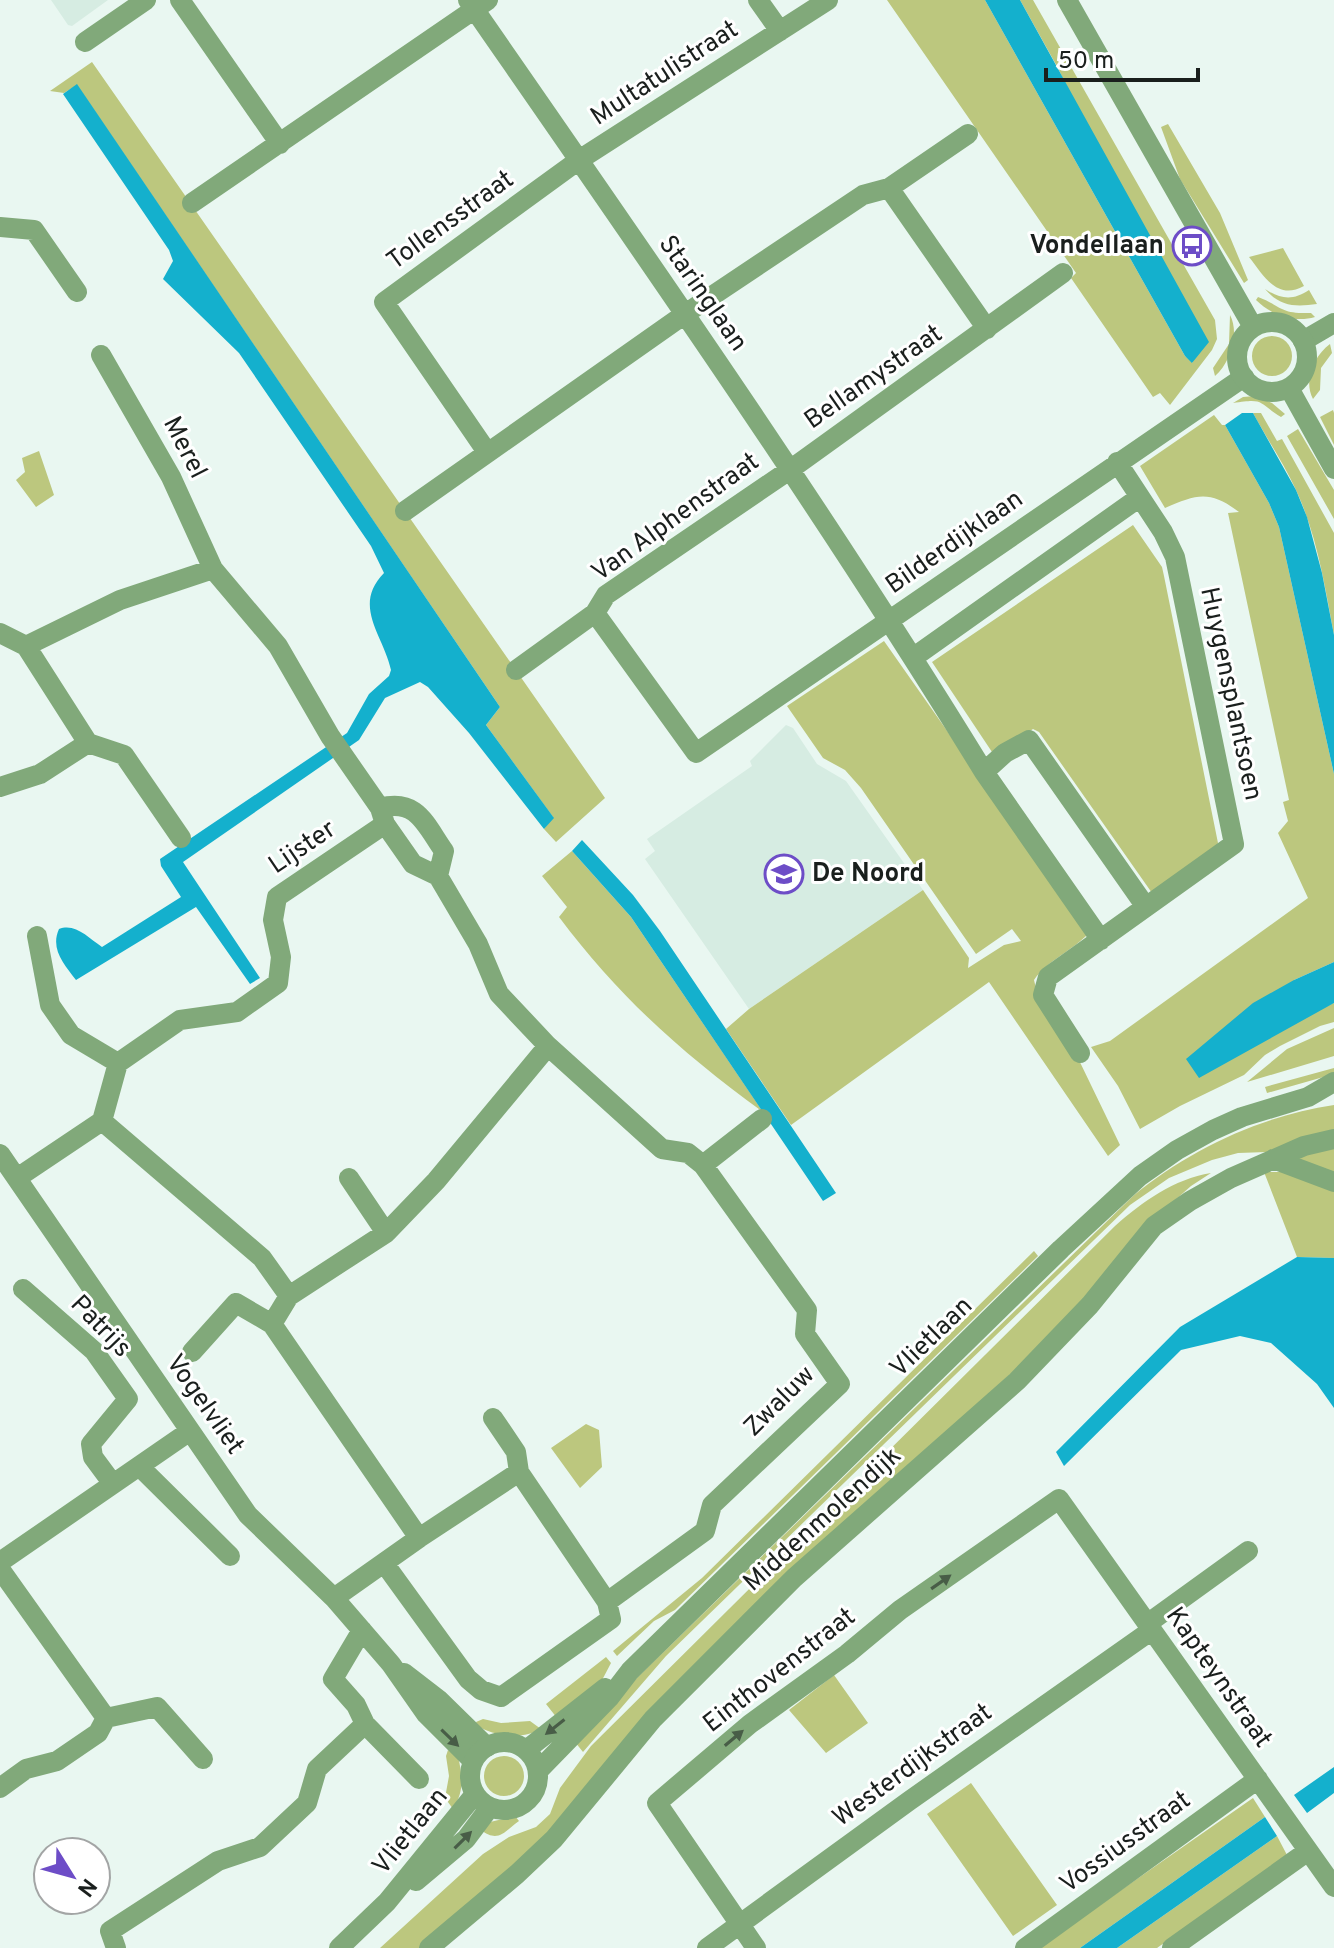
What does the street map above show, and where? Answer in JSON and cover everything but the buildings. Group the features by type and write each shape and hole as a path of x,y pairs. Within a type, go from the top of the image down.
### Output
{"street":[{"path":"85,42 146,0"},
{"path":"180,0 280,144"},
{"name":"Multatulistraat","path":"758,0 780,31"},
{"name":"Multatulistraat","path":"579,160 828,0"},
{"path":"1067,0 1253,327"},
{"path":"192,203 477,3"},
{"name":"Staringlaan","path":"477,3 579,160 890,619"},
{"path":"405,511 685,314 863,195 889,188 968,134"},
{"name":"Tollensstraat","path":"487,452 384,302 579,160"},
{"path":"889,188 987,329"},
{"path":"0,227 34,230 77,292"},
{"name":"Bellamystraat","path":"791,469 1063,273"},
{"path":"1275,322 1287,325 1297,331 1303,341 1307,354 1306,367 1289,388 1263,391 1244,377 1237,355 1245,335 1253,327 1275,322"},
{"path":"1303,341 1334,323"},
{"name":"Merel","path":"101,355 171,477 213,569 278,646 330,736 382,816"},
{"name":"Bilderdijklaan","path":"696,753 1244,377"},
{"path":"1289,388 1334,469"},
{"name":"Huygensplantsoen","path":"1080,1053 1043,995 1048,977 1234,844 1175,557 1163,532 1117,462"},
{"name":"Van Alphenstraat","path":"516,670 595,613 606,595 791,469"},
{"path":"914,657 1140,497"},
{"path":"26,646 120,600 213,569"},
{"name":"Van Alphenstraat","path":"595,613 696,753"},
{"path":"890,619 984,772 1101,940"},
{"path":"0,633 26,646 88,743 124,755 181,838"},
{"path":"984,772 1005,753 1029,740 1146,907"},
{"path":"0,787 40,774 88,743"},
{"path":"438,876 444,851 416,811 397,803 382,816 413,864 438,876 478,944 499,994 548,1046 662,1149 688,1153 703,1165 762,1119"},
{"name":"Lijster","path":"118,1063 180,1020 237,1012 278,983 281,957 273,920 277,897 382,816"},
{"path":"17,1178 102,1121 118,1063 71,1035 50,1005 37,936"},
{"path":"272,1324 289,1296 386,1233 436,1181 548,1046"},
{"name":"Vlietlaan","path":"526,1750 630,1671 1061,1249 1140,1176 1213,1130 1263,1110 1308,1097 1334,1082"},
{"name":"Vlietlaan","path":"1308,1097 1334,1098"},
{"path":"102,1121 262,1258 289,1296"},
{"name":"Middenmolendijk","path":"429,1948 554,1839 653,1719 783,1588 1017,1381 1090,1305 1154,1226 1190,1201 1273,1159 1304,1146 1334,1139"},
{"name":"Vogelvliet","path":"0,1154 248,1515 334,1598 391,1664 439,1700 480,1754"},
{"path":"1273,1159 1334,1182"},
{"name":"Zwaluw","path":"384,1563 468,1679 481,1690 501,1697 611,1619 607,1602 705,1531 712,1505 840,1384 805,1334 807,1310 703,1165"},
{"path":"349,1178 386,1233"},
{"name":"Patrijs","path":"23,1289 94,1351 128,1399 91,1444 93,1457 113,1484"},
{"path":"192,1352 236,1303 272,1324 419,1538"},
{"path":"493,1418 516,1452 519,1472 607,1602"},
{"path":"0,1562 190,1431"},
{"path":"139,1466 230,1556"},
{"path":"334,1598 519,1472"},
{"name":"Kapteynstraat","path":"1059,1499 1334,1887"},
{"name":"Einthovenstraat","path":"740,1925 657,1803 750,1724 847,1654 900,1610 1059,1499"},
{"name":"Westerdijkstraat","path":"707,1948 1150,1627 1248,1551"},
{"path":"0,1569 106,1718"},
{"path":"362,1630 333,1679 356,1705 365,1724 419,1779"},
{"name":"Vlietlaan","path":"538,1771 610,1697 630,1671"},
{"path":"0,1788 26,1769 57,1761 98,1733 106,1718 157,1707 203,1759"},
{"path":"116,1948 110,1931 218,1861 260,1847 307,1803 317,1769 365,1724"},
{"path":"507,1742 526,1750 538,1771 536,1790 524,1804 508,1810 482,1801 470,1772 480,1754 507,1742"},
{"name":"Vossiusstraat","path":"1025,1948 1258,1779"},
{"name":"Vlietlaan","path":"339,1948 482,1801"},
{"path":"1172,1948 1308,1851"},
{"path":"740,1925 756,1948"}],"shaded area":[{"path":"51,0 108,0 72,26 68,25"},
{"name":"De Noord","path":"786,725 793,728 817,764 846,781 923,890 749,1009 645,859 655,851 647,839 752,766 750,761"}],"green space":[{"path":"887,0 985,0 1185,356 1193,363 1059,70 1020,0 1033,0 1215,320 1217,339 1212,350 1170,405 1160,393 1153,397 1071,278 1076,273"},
{"path":"92,62 605,798 556,842 544,829 553,817 486,725 500,707 77,85 64,93 50,91"},
{"path":"1168,124 1220,213 1248,280 1244,283 1180,179 1161,127"},
{"path":"1283,248 1304,286 1294,290 1272,284 1249,257"},
{"path":"1265,289 1287,297 1309,290 1317,304 1289,304 1276,299"},
{"path":"1258,297 1286,311 1311,313 1315,317 1299,319 1276,314 1256,300"},
{"path":"1230,315 1234,331 1232,348 1215,376 1213,368 1229,344"},
{"path":"1272,336 1286,342 1292,356 1286,370 1272,376 1258,370 1252,356 1258,342"},
{"path":"1330,344 1332,353 1321,368 1320,390 1313,399 1309,384 1312,369 1319,355"},
{"path":"1255,396 1272,403 1285,414 1281,417 1256,401 1233,403 1243,397"},
{"path":"1333,410 1334,413 1334,445 1320,417"},
{"path":"1253,413 1261,413 1277,441 1282,439 1334,533 1334,635 1310,525 1296,490"},
{"path":"1214,415 1225,425 1279,527 1334,774 1334,962 1294,980 1314,1012 1334,1003 1334,1022 1280,1046 1265,1055 1244,1075 1140,1129 1118,1086 1091,1047 1110,1041 1308,898 1278,833 1288,821 1283,802 1289,800 1228,513 1239,512 1220,500 1203,496 1165,508 1140,466"},
{"path":"1298,429 1334,490 1334,519 1287,436"},
{"path":"39,451 54,495 36,507 16,480 25,472 22,458"},
{"path":"1133,525 1162,567 1218,843 1217,847 1152,893 1039,732 1033,729 994,755 932,662"},
{"path":"884,641 1089,933 1034,980 1040,1005 1076,1054 1120,1145 1108,1156 989,982 791,1125 726,1029 749,1009 923,890 969,958 968,968 1004,945 1021,941 1012,929 976,954 861,788 845,770 823,758 787,706"},
{"path":"572,851 631,917 763,1112 654,1023 605,973 559,917 567,907 542,876"},
{"path":"1334,1028 1334,1056 1247,1082 1287,1049"},
{"path":"1334,1068 1334,1074 1267,1093 1265,1087"},
{"path":"1334,1105 1334,1132 1267,1152 1238,1153 1212,1160 1169,1178 1130,1205 666,1656 583,1752 575,1742 611,1703 1133,1196 1202,1149 1228,1137 1280,1117"},
{"path":"1334,1147 1334,1175 1300,1163 1297,1155"},
{"path":"1264,1172 1287,1172 1334,1189 1334,1258 1297,1257"},
{"path":"1211,1173 1155,1218 1091,1300 902,1474 547,1838 424,1948 380,1948 483,1854 509,1837 536,1827 550,1814 560,1788 591,1746 1115,1226 1159,1193 1184,1180"},
{"path":"1034,1251 1038,1256 675,1610 654,1621 617,1656 613,1651 702,1578"},
{"path":"586,1424 599,1430 602,1467 580,1488 551,1448"},
{"path":"606,1657 611,1663 600,1684 557,1718 546,1704"},
{"path":"834,1675 868,1723 826,1753 789,1710"},
{"path":"483,1719 501,1723 530,1721 541,1729 526,1735 500,1734 477,1726 476,1722"},
{"path":"448,1750 458,1757 462,1778 459,1797 453,1809 445,1798 449,1776"},
{"path":"504,1756 518,1762 524,1776 518,1790 504,1796 490,1790 484,1776 490,1762"},
{"path":"971,1783 1057,1905 1013,1936 927,1814"},
{"path":"1253,1798 1265,1817 1080,1948 1038,1948"},
{"path":"515,1816 519,1821 497,1836 481,1830 486,1823"},
{"path":"1277,1836 1287,1855 1157,1948 1117,1948"}],"water":[{"path":"985,0 1020,0 1209,342 1192,363 1185,356"},
{"path":"77,84 500,707 486,725 554,818 544,829 469,733 428,687 420,682 385,698 359,740 183,862 260,978 250,984 196,907 76,980 57,950 57,936 59,929 71,928 102,947 181,897 161,866 160,859 347,733 369,694 389,676 391,670 370,609 370,597 384,573 371,546 239,353 163,279 173,261 169,250 63,94"},
{"path":"1242,413 1253,413 1296,490 1307,517 1322,573 1334,635 1334,774 1279,527 1225,425"},
{"path":"582,840 633,895 660,931 836,1193 823,1201 631,917 572,851"},
{"path":"1334,962 1334,1003 1199,1078 1186,1059 1253,1003"},
{"path":"1297,1257 1334,1258 1334,1408 1317,1384 1271,1343 1240,1336 1181,1350 1064,1466 1056,1452 1180,1327"},
{"path":"1334,1767 1334,1793 1307,1813 1294,1795"},
{"path":"1265,1817 1277,1836 1117,1948 1080,1948"}],"place":[{"name":"Vondellaan","path":"1192,246"},
{"name":"De Noord","path":"784,874"}]}
